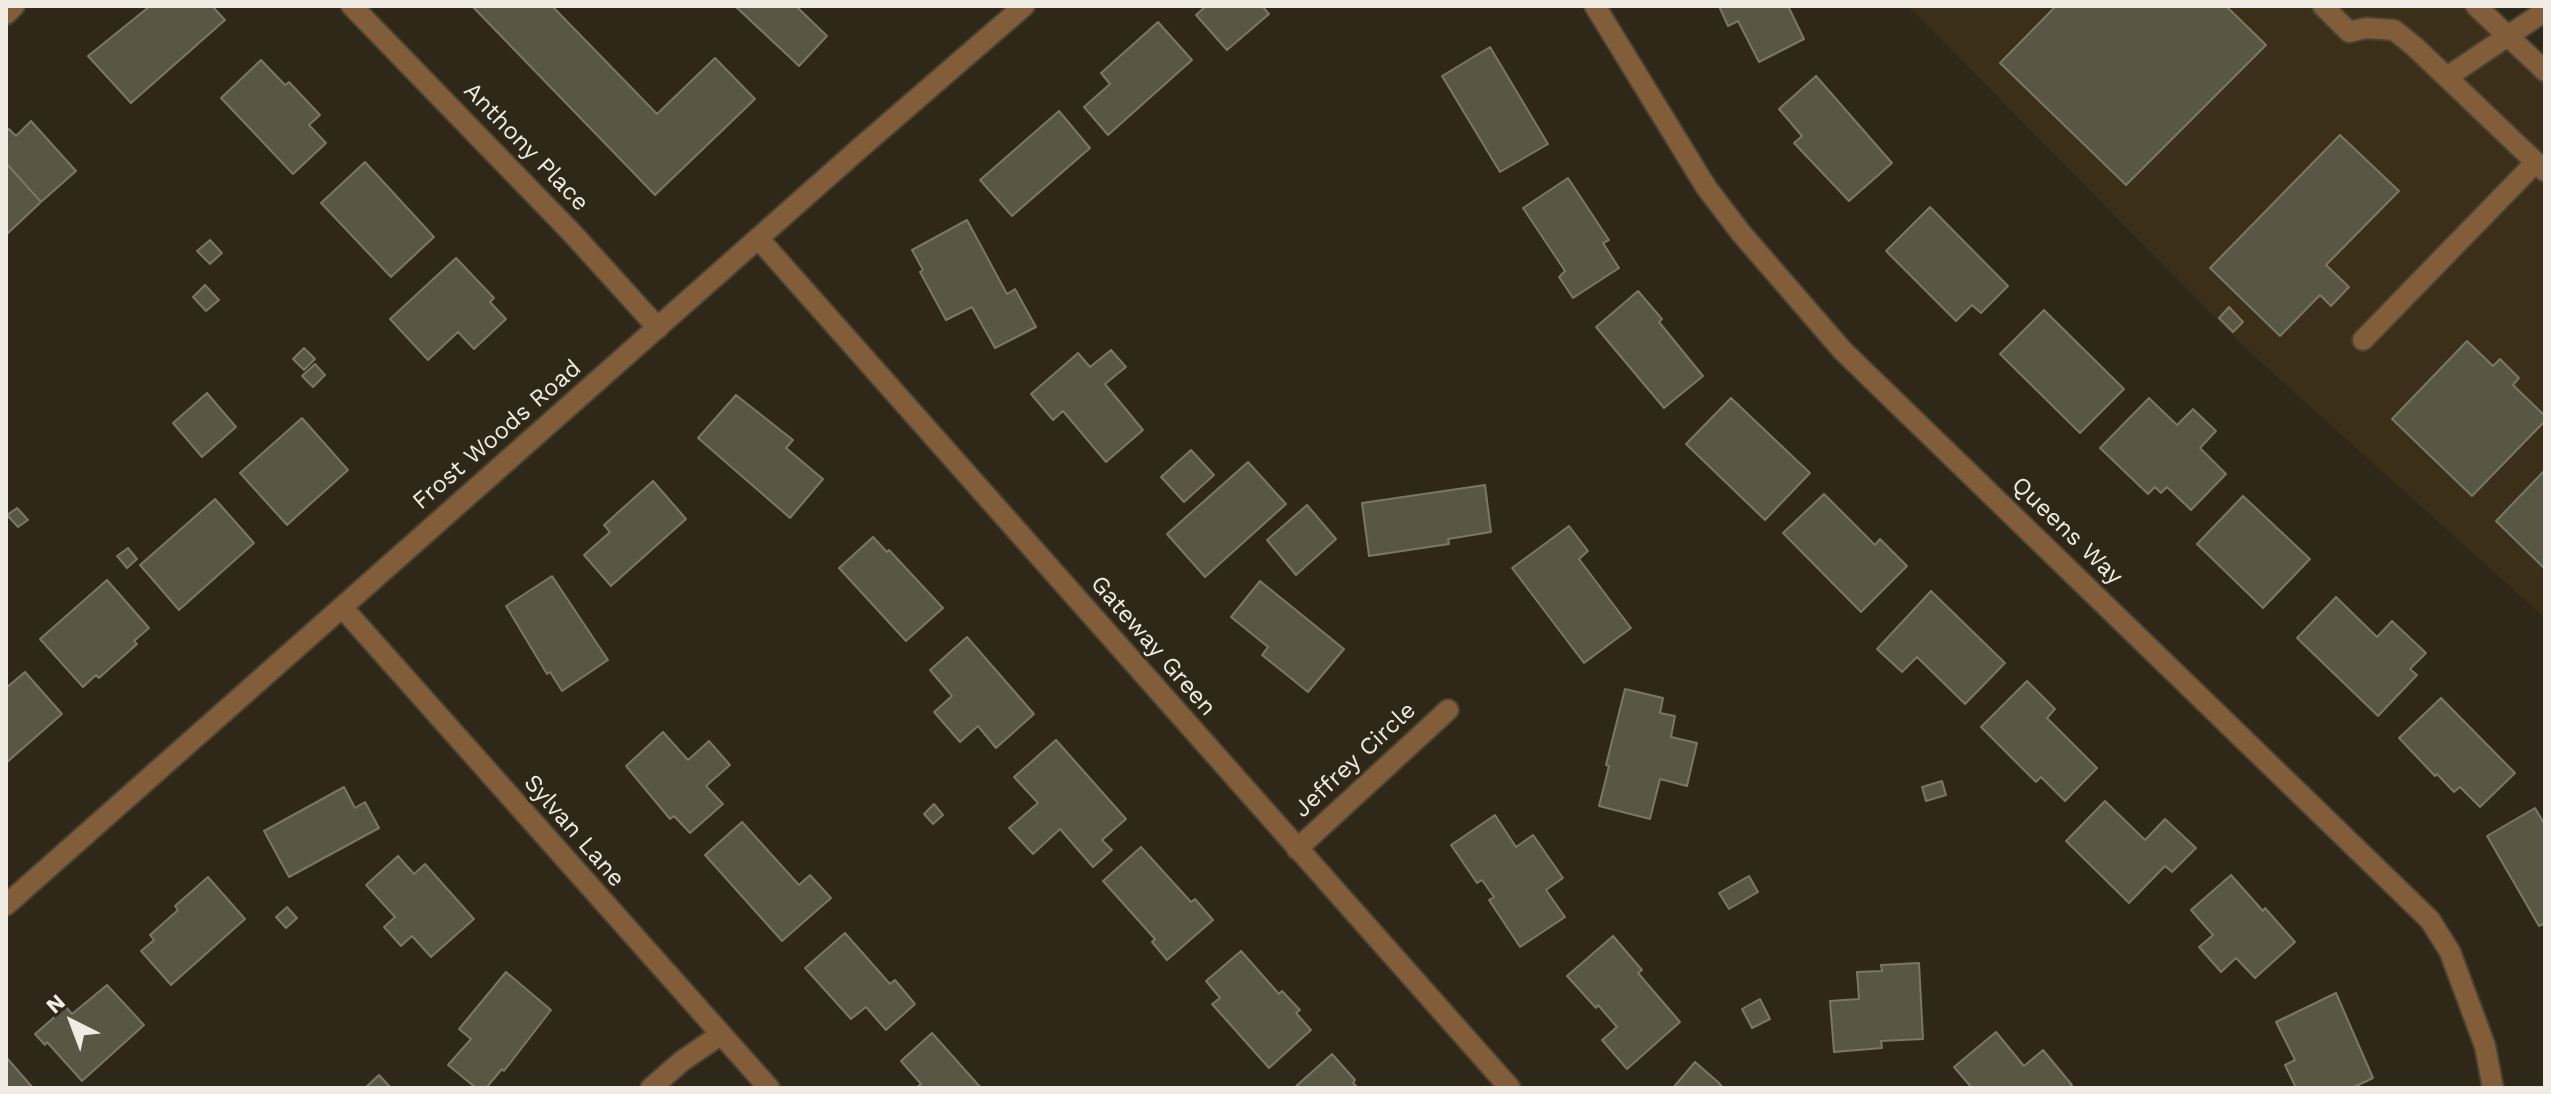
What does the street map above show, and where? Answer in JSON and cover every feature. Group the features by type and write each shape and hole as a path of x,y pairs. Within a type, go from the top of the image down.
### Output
{"street":[{"path":"6,14 14,6"},
{"name":"Anthony Place","path":"352,6 582,242 658,328"},
{"name":"Frost Woods Road","path":"6,905 1024,6"},
{"name":"Queens Way","path":"1595,6 1706,187 1741,233 1843,351 2430,920 2450,952 2485,1046 2493,1088"},
{"path":"2323,6 2349,32 2366,28 2394,30 2540,167 2363,340"},
{"path":"2476,6 2545,71"},
{"path":"2447,77 2545,11"},
{"name":"Gateway Green","path":"758,238 1510,1088"},
{"name":"Sylvan Lane","path":"342,607 769,1088"},
{"name":"Jeffrey Circle","path":"1297,849 1448,710"},
{"path":"651,1088 682,1061 720,1035"}],"shaded area":[{"path":"1908,6 2476,6 2545,71 2545,618 2244,347"}],"building":[{"path":"150,6 212,6 225,20 131,103 88,56"},
{"path":"472,6 552,6 657,114 715,58 755,99 655,195"},
{"path":"735,6 796,6 827,36 799,66"},
{"path":"1206,6 1262,6 1269,14 1227,50 1196,15"},
{"path":"1719,6 1788,6 1804,39 1759,62 1738,21 1728,26"},
{"path":"2056,6 2226,6 2266,45 2126,185 2000,63"},
{"path":"1158,22 1192,60 1108,135 1084,107 1110,84 1101,73"},
{"path":"1490,47 1548,144 1500,172 1442,76"},
{"path":"261,60 285,85 289,82 320,115 309,125 326,143 293,174 221,98"},
{"path":"1816,76 1892,163 1849,201 1794,143 1802,136 1779,109"},
{"path":"1059,111 1090,148 1012,216 980,180"},
{"path":"31,121 76,171 41,202 6,163 6,132 9,129 16,136"},
{"path":"2340,135 2399,191 2326,265 2349,287 2331,306 2320,295 2280,336 2210,268"},
{"path":"365,162 434,237 391,277 321,203"},
{"path":"6,163 41,202 7,234 6,233"},
{"path":"1568,178 1609,240 1603,243 1619,268 1573,298 1559,277 1565,271 1523,208"},
{"path":"1930,207 2008,286 1981,313 1972,305 1956,321 1886,251"},
{"path":"967,220 1007,294 1015,289 1036,327 995,348 972,307 946,320 920,272 923,270 912,250"},
{"path":"210,240 222,253 210,264 197,251"},
{"path":"456,258 494,298 490,302 506,319 474,349 458,332 428,360 390,319"},
{"path":"205,285 219,300 206,311 193,297"},
{"path":"1638,291 1703,376 1664,408 1596,327"},
{"path":"2229,307 2243,322 2233,332 2219,318"},
{"path":"2044,310 2124,389 2080,433 2000,354"},
{"path":"2467,341 2493,366 2500,359 2519,378 2513,385 2545,416 2545,421 2472,496 2392,419"},
{"path":"304,348 315,359 304,370 293,359"},
{"path":"1111,350 1126,367 1105,384 1143,430 1106,462 1063,411 1053,420 1031,394 1078,353 1090,367"},
{"path":"315,364 325,375 313,387 302,376"},
{"path":"207,393 236,427 202,457 173,423"},
{"path":"736,395 793,440 786,448 823,479 790,518 698,438"},
{"path":"1731,398 1810,473 1765,520 1686,444"},
{"path":"2149,398 2177,425 2193,409 2216,431 2200,448 2226,474 2191,510 2167,487 2161,493 2155,487 2148,494 2100,448"},
{"path":"302,418 348,470 287,525 240,473"},
{"path":"1191,450 1214,475 1184,502 1161,477"},
{"path":"1248,462 1286,504 1205,577 1167,534"},
{"path":"2545,470 2545,569 2496,521"},
{"path":"653,481 686,519 611,586 584,555 610,532 604,525"},
{"path":"1485,485 1491,532 1448,539 1449,544 1369,556 1362,503"},
{"path":"1824,494 1875,545 1880,539 1907,566 1861,612 1783,533"},
{"path":"2243,496 2310,559 2263,608 2197,544"},
{"path":"215,499 254,543 179,610 140,565"},
{"path":"1307,505 1336,539 1296,575 1267,540"},
{"path":"17,508 28,520 18,527 7,515"},
{"path":"1569,526 1588,551 1579,559 1631,628 1584,663 1512,568"},
{"path":"873,537 943,608 906,641 839,568"},
{"path":"128,548 137,559 127,568 117,556"},
{"path":"552,576 608,660 562,691 550,672 547,674 506,606"},
{"path":"107,580 149,628 134,641 137,644 99,678 96,675 83,687 40,639"},
{"path":"1260,581 1344,649 1308,692 1262,655 1268,647 1231,617"},
{"path":"1931,591 2005,663 1965,704 1917,657 1902,672 1877,649"},
{"path":"2336,597 2377,637 2392,621 2426,653 2410,669 2417,675 2378,716 2297,638"},
{"path":"967,637 1034,714 996,748 978,726 960,742 934,712 952,696 930,670"},
{"path":"25,672 62,714 6,763 6,688"},
{"path":"2027,681 2055,709 2047,718 2097,768 2065,801 2041,777 2036,782 1981,727"},
{"path":"1625,689 1663,698 1660,713 1675,716 1671,737 1697,743 1687,786 1660,779 1650,819 1599,806"},
{"path":"2441,698 2515,773 2480,807 2460,787 2454,792 2437,774 2435,776 2399,738"},
{"path":"663,732 688,760 709,741 730,765 706,786 723,804 690,833 674,816 670,819 626,766"},
{"path":"1056,740 1126,819 1102,840 1112,850 1093,867 1060,829 1033,854 1009,828 1038,803 1014,777"},
{"path":"1942,781 1946,795 1926,801 1922,787"},
{"path":"344,787 355,808 365,802 379,828 289,877 264,831"},
{"path":"2105,801 2145,840 2165,819 2196,848 2172,872 2165,866 2129,903 2066,841"},
{"path":"934,804 943,815 933,824 924,814"},
{"path":"2535,808 2545,825 2545,923 2539,926 2487,836"},
{"path":"1495,815 1516,847 1533,835 1563,878 1546,890 1565,917 1520,947 1489,900 1494,897 1482,880 1477,883 1451,845"},
{"path":"742,822 799,885 810,875 831,898 782,941 705,855"},
{"path":"1141,847 1191,902 1195,899 1213,920 1167,960 1152,942 1155,939 1103,881"},
{"path":"398,856 414,874 425,864 474,919 431,957 412,936 401,946 384,927 395,917 366,885"},
{"path":"2231,875 2295,942 2255,978 2236,958 2221,972 2199,947 2213,935 2191,910"},
{"path":"1749,876 1758,892 1729,909 1719,893"},
{"path":"208,877 245,919 171,985 141,951 154,940 150,935 178,910 175,906"},
{"path":"287,907 297,918 286,928 276,917"},
{"path":"845,933 890,984 895,980 915,1004 886,1030 866,1007 851,1019 805,968"},
{"path":"1613,936 1642,970 1638,973 1680,1022 1627,1069 1602,1040 1617,1027 1567,976"},
{"path":"1241,951 1279,994 1282,991 1300,1010 1296,1013 1311,1030 1269,1068 1212,1004 1220,998 1206,981"},
{"path":"1919,963 1923,1039 1881,1041 1882,1048 1834,1052 1830,1001 1859,999 1857,972 1882,971 1881,965"},
{"path":"506,972 551,1010 504,1071 502,1069 486,1088 476,1088 448,1065 471,1039 459,1029"},
{"path":"107,985 144,1025 82,1081 47,1042 45,1045 35,1034 66,1007 72,1014"},
{"path":"2336,993 2373,1078 2352,1088 2296,1088 2285,1065 2295,1060 2276,1022"},
{"path":"1760,999 1770,1019 1752,1028 1742,1009"},
{"path":"1996,1032 2024,1066 2043,1050 2072,1085 2068,1088 1972,1088 1954,1067"},
{"path":"932,1033 981,1088 916,1088 921,1084 901,1061"},
{"path":"1332,1054 1355,1080 1353,1083 1358,1088 1294,1088"},
{"path":"6,1057 33,1088 6,1088"},
{"path":"1695,1062 1718,1082 1723,1088 1673,1088"},
{"path":"379,1075 391,1088 365,1088"}]}
